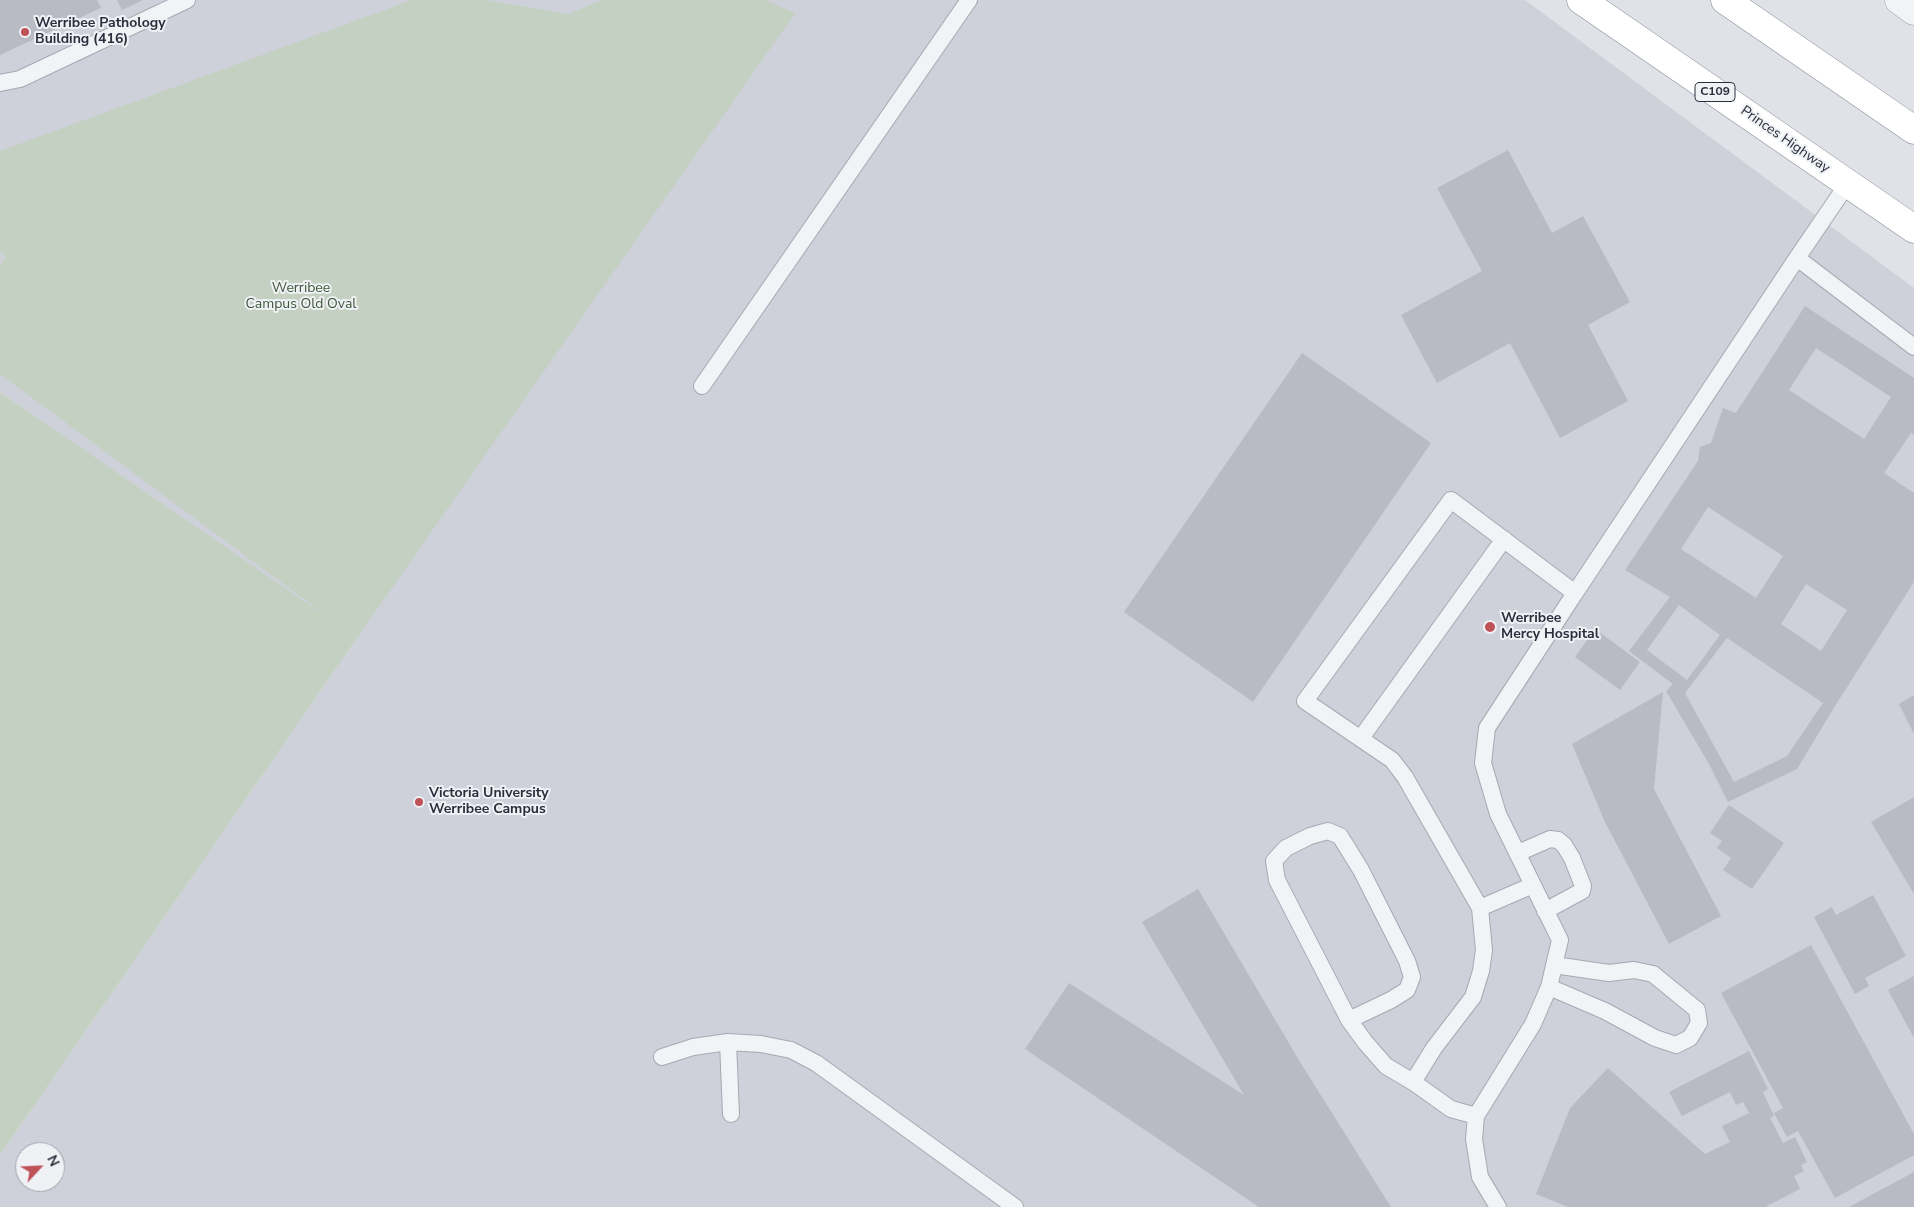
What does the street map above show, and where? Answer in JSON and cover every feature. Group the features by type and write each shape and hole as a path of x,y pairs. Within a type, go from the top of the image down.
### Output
{"highway":[{"name":"Princes Highway","path":"1581,0 1914,229"},
{"path":"1725,0 1914,130"}],"street":[{"path":"1899,0 1914,11"}],"lane":[{"path":"0,83 20,79 187,0"},
{"path":"702,386 969,0"},
{"path":"1498,1207 1480,1176 1474,1139 1476,1116 1533,1024 1549,986 1560,940 1498,814 1483,762 1487,728 1797,258 1848,184"},
{"path":"1797,258 1914,347"},
{"path":"1413,1082 1434,1048 1473,997 1481,971 1484,950 1480,908 1405,777 1392,760 1305,701 1451,500 1575,593"},
{"path":"1361,738 1504,539"},
{"path":"1349,1020 1391,1000 1407,990 1412,977 1407,961 1360,870 1340,836 1328,831 1310,836 1286,848 1274,861 1277,880 1349,1020 1386,1066 1413,1082 1451,1109 1476,1116"},
{"path":"1518,853 1550,839 1558,840 1564,845 1572,858 1583,886 1582,891 1545,911"},
{"path":"1480,908 1533,886"},
{"path":"1549,986 1605,1011 1655,1038 1676,1045 1690,1038 1699,1023 1697,1010 1653,974 1634,970 1609,973 1554,965"},
{"path":"728,1042 731,1114"},
{"path":"662,1057 693,1047 728,1042 761,1044 790,1050 816,1063 1015,1207"}],"shaded area":[{"path":"0,0 1525,0 1914,288 1914,1207 0,1207 0,1155 357,638 0,392"}],"green space":[{"name":"Werribee Campus Old Oval","path":"412,0 487,0 569,14 602,0 765,0 795,13 357,638 0,1155 0,392 339,625 0,374 0,265 6,256 0,251 0,151"}],"building":[{"name":"Werribee Pathology Building (416)","path":"0,0 97,0 101,8 0,55"},
{"path":"117,0 143,0 122,10"},
{"path":"1508,150 1552,233 1583,216 1630,302 1588,325 1628,401 1560,438 1510,343 1437,383 1401,315 1482,271 1437,188"},
{"path":"1805,306 1914,378 1914,435 1911,433 1884,473 1914,493 1914,582 1797,769 1728,802 1709,764 1666,691 1673,684 1629,651 1670,597 1625,570 1698,461 1700,447 1711,443 1723,408 1736,413","holes":["1816,348 1891,397 1864,439 1789,390","1708,507 1783,556 1756,598 1681,549","1806,584 1847,610 1821,651 1781,624","1679,605 1720,635 1687,680 1647,650","1727,638 1823,703 1787,756 1734,782 1685,693"]},
{"path":"1302,353 1431,443 1253,702 1124,612"},
{"path":"1595,629 1640,662 1620,690 1575,657"},
{"path":"1663,692 1654,789 1721,916 1669,944 1605,822 1572,744"},
{"path":"1914,695 1914,734 1899,704"},
{"path":"1914,797 1914,894 1871,822"},
{"path":"1729,805 1784,843 1752,889 1723,870 1731,858 1717,848 1722,841 1710,833"},
{"path":"1198,889 1300,1062 1391,1207 1259,1207 1025,1049 1069,983 1244,1095 1142,922"},
{"path":"1873,895 1906,956 1865,978 1869,986 1855,994 1814,917 1832,907 1836,915"},
{"path":"1811,945 1914,1134 1914,1155 1835,1198 1798,1131 1787,1137 1774,1113 1783,1108 1721,993"},
{"path":"1914,976 1914,1038 1888,990"},
{"path":"1749,1051 1768,1089 1763,1092 1774,1116 1770,1118 1783,1143 1795,1137 1807,1162 1801,1165 1804,1171 1794,1176 1800,1189 1765,1207 1568,1207 1536,1194 1570,1108 1608,1068 1705,1154 1730,1142 1722,1126 1749,1113 1743,1102 1736,1105 1730,1092 1682,1116 1669,1092"},
{"path":"1914,1172 1914,1207 1849,1207"}],"place":[{"name":"Werribee Pathology Building (416)","path":"25,32"},
{"name":"Werribee Mercy Hospital","path":"1490,627"},
{"name":"Victoria University Werribee Campus","path":"419,802"}]}
